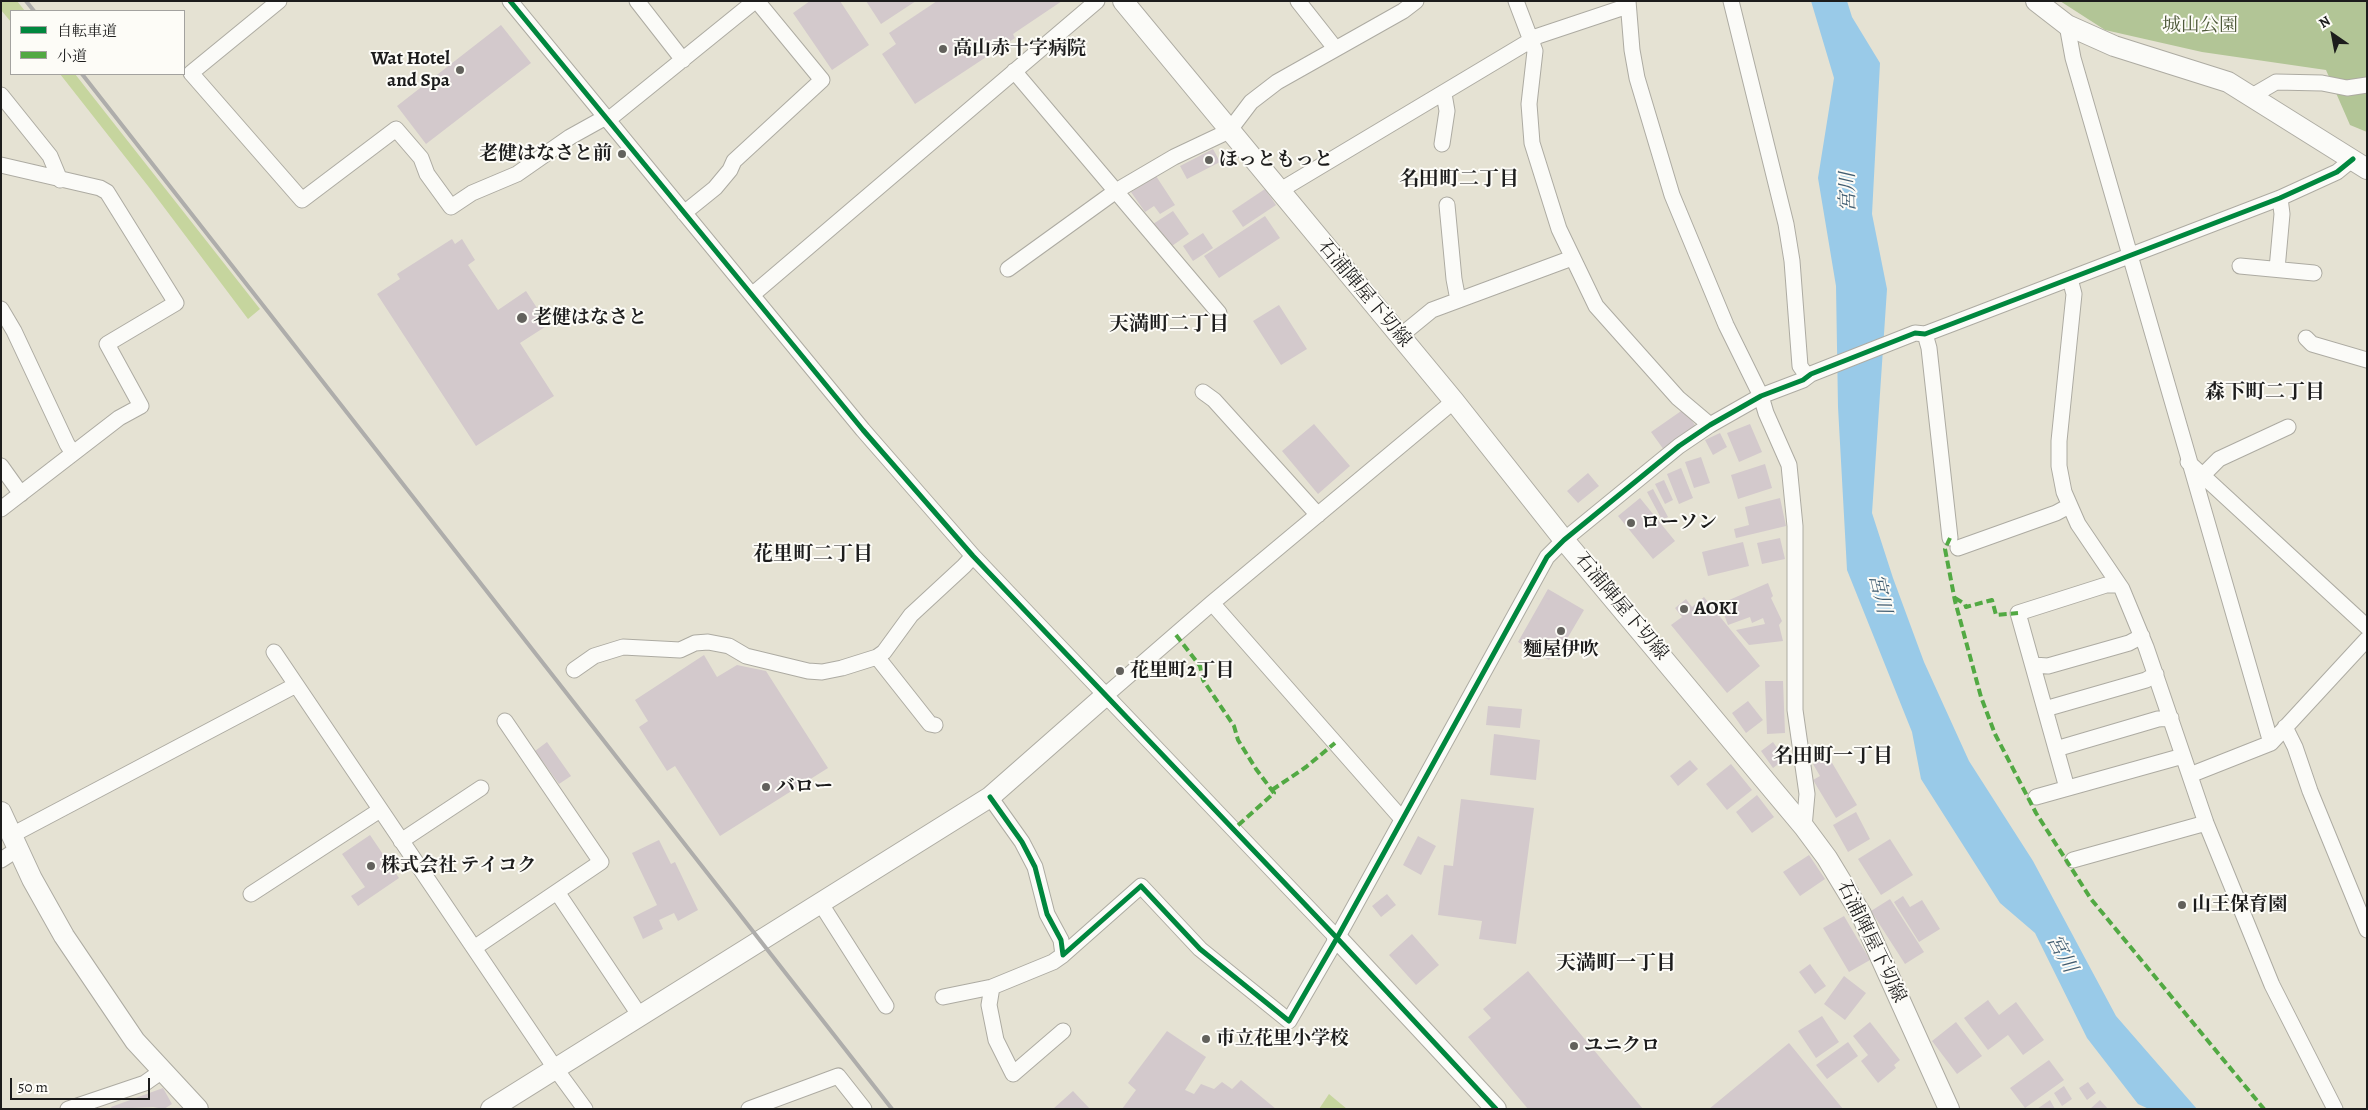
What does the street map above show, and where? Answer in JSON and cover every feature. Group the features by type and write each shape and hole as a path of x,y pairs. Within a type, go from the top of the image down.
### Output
{"street":[{"path":"510,1 863,430 973,556 1337,938 1496,1109"},
{"path":"637,1 682,60"},
{"path":"278,2 191,73 302,200 396,129 421,158 427,174 451,207 472,193 517,174 570,138 607,118 756,1 822,80 734,161 730,170 715,188 684,213"},
{"path":"752,295 1098,1"},
{"name":"石浦陣屋下切線","path":"1123,1 1278,191 1454,401 1564,540 1804,827 1827,858 1861,914 1949,1109"},
{"path":"1298,1 1335,48"},
{"path":"1008,269 1116,191 1174,157 1229,131 1251,102 1278,82 1403,11 1416,1"},
{"path":"1516,1 1535,51 1529,104 1532,143 1549,204 1572,258 1596,306 1678,398 1710,425"},
{"path":"1730,1 1786,224 1792,261 1800,366 1809,375"},
{"path":"2036,1 2067,25 2114,46 2228,82 2360,164"},
{"path":"1278,191 1444,94 1531,40 1628,4 1632,50 1637,78 1672,195 1726,325 1761,396 1766,413 1789,465 1794,493 1795,710 1807,794 1804,827"},
{"path":"2067,25 2073,58 2270,743"},
{"path":"1014,71 1219,313"},
{"path":"2252,96 2276,82 2322,83 2347,88 2367,85"},
{"path":"1442,144 1446,111 1444,94"},
{"path":"1,95 50,156 60,180"},
{"path":"943,997 992,987 1053,962 1142,886 1200,949 1289,1020 1337,938 1547,557 1564,540 1679,446 1710,425 1761,396 1803,380 1809,375 2070,279 2280,198 2337,172 2360,164"},
{"path":"1,165 100,188 107,192 176,303 107,344 141,406 119,418 1,509"},
{"path":"2277,269 2282,214 2280,198"},
{"path":"1447,205 1454,279 1458,300"},
{"path":"1399,337 1432,310 1572,258"},
{"path":"2240,266 2314,273"},
{"path":"2070,279 2074,294 2060,441 2062,484 2069,506 2078,524 2119,585 2142,636 2206,822 2272,985 2335,1109"},
{"path":"1,309 14,331 73,453"},
{"path":"1920,333 1929,348 1954,543 2056,513 2069,506"},
{"path":"2306,338 2312,344 2367,360"},
{"path":"1203,392 1214,400 1318,515"},
{"path":"491,1109 990,798 1212,603 1454,401"},
{"path":"2203,475 2219,459 2288,427"},
{"path":"2188,462 2367,627"},
{"path":"1,466 21,494"},
{"path":"574,670 594,656 623,647 680,650 695,643 708,642 729,646 746,656 808,671 822,672 842,668 877,657 884,652 911,615 973,556"},
{"path":"2067,788 2018,612 2106,585 2119,585"},
{"path":"1212,603 1402,819"},
{"path":"2033,665 2048,666 2129,643 2142,636"},
{"path":"2190,775 2270,743 2367,639"},
{"path":"274,652 585,1109"},
{"path":"877,657 930,724 935,725"},
{"path":"2045,709 2146,680 2156,674"},
{"path":"10,848 296,685"},
{"path":"2056,749 2158,719 2171,718"},
{"path":"474,948 601,862 505,721"},
{"path":"2285,727 2367,930"},
{"path":"2036,797 2183,756"},
{"path":"401,841 481,788"},
{"path":"990,798 1022,842 1035,867 1047,914 1060,940 1063,955"},
{"path":"251,894 380,810"},
{"path":"1,812 10,848 64,936 135,1041 198,1109"},
{"path":"2073,860 2206,822"},
{"path":"557,892 640,1016"},
{"path":"822,904 886,1006"},
{"path":"992,987 989,1005 996,1040 1012,1074 1063,1031"},
{"path":"78,1107 145,1083 162,1071"},
{"path":"751,1109 838,1076 864,1109"}],"green space":[{"path":"1,1 17,1 24,10 10,10 10,21 1,10"},
{"name":"城山公園","path":"2060,1 2367,1 2367,132 2350,125 2326,70 2202,52 2105,30"},
{"path":"61,75 76,75 260,309 248,319 148,186"},
{"path":"1329,1094 1347,1109 1319,1109"}],"water":[{"name":"宮川","path":"1811,1 1847,1 1852,17 1880,63 1872,214 1887,289 1872,513 1893,578 1924,662 1969,761 2033,861 2116,1016 2197,1109 2149,1109 2138,1104 2087,1038 2035,933 2000,903 1921,779 1912,732 1847,570 1838,407 1836,286 1818,178 1834,78"}],"building":[{"path":"810,1 840,1 869,45 832,70 793,13"},
{"name":"高山赤十字病院","path":"866,1 916,1 881,24"},
{"name":"高山赤十字病院","path":"937,1 1062,1 1013,34 1015,38 915,104 882,54 896,44 889,33"},
{"path":"501,25 531,63 426,144 397,106"},
{"path":"1213,149 1220,162 1187,179 1180,166"},
{"path":"1156,176 1175,205 1160,214 1154,206 1145,212 1131,192"},
{"path":"1265,189 1276,205 1243,227 1232,211"},
{"path":"1173,211 1189,234 1169,248 1153,224"},
{"path":"1265,216 1280,238 1219,278 1204,256"},
{"path":"1203,233 1213,248 1193,261 1183,246"},
{"path":"452,239 455,244 462,239 475,260 468,265 498,310 526,291 548,325 520,343 554,396 476,446 377,294 400,279 397,274"},
{"path":"1279,305 1307,349 1281,365 1253,321"},
{"path":"1684,409 1697,428 1664,450 1651,432"},
{"path":"1314,424 1350,466 1318,494 1282,451"},
{"path":"1750,424 1762,452 1739,462 1727,433"},
{"path":"1720,433 1727,447 1713,455 1705,440"},
{"path":"1701,457 1710,483 1694,488 1685,462"},
{"path":"1765,464 1772,488 1738,499 1731,475"},
{"path":"1681,468 1693,498 1679,504 1667,474"},
{"path":"1588,473 1599,486 1578,503 1567,491"},
{"path":"1664,480 1673,500 1665,504 1655,484"},
{"path":"1653,489 1668,517 1662,520 1647,492"},
{"path":"1640,498 1675,541 1653,559 1618,516"},
{"path":"1780,498 1786,526 1736,538 1734,529 1749,525 1745,507"},
{"path":"1780,538 1785,559 1762,564 1757,543"},
{"path":"1743,542 1749,566 1708,576 1702,552"},
{"path":"1768,583 1773,596 1771,598 1782,621 1779,625 1783,641 1749,645 1736,630 1765,624 1763,618 1752,623 1750,617 1728,625 1720,604"},
{"path":"1548,589 1584,610 1564,644 1560,642 1549,660 1518,642"},
{"path":"1704,597 1760,666 1727,693 1671,625 1682,617 1675,608 1686,599 1692,607"},
{"path":"704,655 717,677 737,665 766,671 828,768 720,836 675,766 667,771 639,727 648,721 635,700"},
{"path":"1765,681 1783,681 1785,733 1767,734"},
{"path":"1748,701 1763,720 1746,733 1732,713"},
{"path":"1488,706 1522,709 1520,728 1486,725"},
{"path":"1494,734 1540,740 1536,780 1490,775"},
{"path":"547,742 571,776 559,784 535,751"},
{"path":"1773,742 1785,759 1773,768 1761,751"},
{"path":"1828,756 1857,805 1836,818 1813,780 1820,776 1813,764"},
{"path":"1690,760 1698,769 1678,786 1670,776"},
{"path":"1731,764 1752,790 1727,810 1706,784"},
{"path":"1757,795 1774,817 1752,833 1736,812"},
{"path":"1461,799 1534,808 1516,944 1479,939 1482,921 1438,915 1444,865 1453,866"},
{"path":"1856,812 1870,839 1848,852 1833,825"},
{"name":"株式会社 テイコク","path":"370,835 399,878 358,906 351,896 365,887 342,854"},
{"path":"1418,836 1436,846 1421,875 1403,865"},
{"path":"1890,839 1913,875 1881,895 1858,859"},
{"path":"659,840 671,864 675,862 698,910 678,921 674,913 659,920 663,929 643,939 633,917 657,905 632,853"},
{"path":"1809,855 1825,879 1800,896 1783,872"},
{"path":"1387,894 1396,905 1381,917 1372,906"},
{"path":"1903,896 1910,907 1922,900 1940,929 1919,942 1894,902"},
{"path":"1890,899 1924,952 1905,964 1871,911"},
{"path":"1844,916 1870,960 1849,972 1823,928"},
{"path":"1412,934 1439,965 1416,985 1389,955"},
{"path":"1810,964 1826,986 1815,994 1799,972"},
{"path":"1528,971 1643,1109 1528,1109 1468,1037 1491,1018 1483,1009"},
{"path":"1844,976 1866,993 1845,1020 1824,1004"},
{"path":"1988,1000 1999,1015 2016,1002 2044,1040 2023,1055 2008,1035 1988,1050 1964,1018"},
{"path":"1822,1016 1839,1042 1816,1058 1798,1031"},
{"path":"1870,1022 1900,1060 1894,1065 1896,1068 1878,1083 1861,1061 1868,1055 1853,1036"},
{"path":"1956,1022 1982,1056 1957,1074 1932,1041"},
{"path":"1167,1031 1206,1057 1185,1090 1194,1094 1201,1084 1214,1089 1222,1082 1232,1089 1241,1080 1276,1109 1122,1109 1136,1090 1128,1083"},
{"path":"1848,1042 1858,1056 1827,1079 1816,1065"},
{"path":"1789,1043 1843,1109 1709,1109"},
{"path":"2049,1060 2064,1080 2025,1108 2010,1088"},
{"path":"2088,1082 2096,1093 2087,1100 2079,1088"},
{"path":"2064,1086 2072,1099 2062,1106 2054,1093"},
{"path":"163,1088 172,1104 164,1109 153,1107 112,1109 111,1107"},
{"path":"1073,1091 1090,1109 1053,1109"},
{"path":"2050,1100 2055,1109 2037,1109"},
{"path":"2100,1100 2108,1109 2090,1109"}],"railway":[{"path":"26,1 33,10"},
{"path":"83,75 892,1109"}],"marked path":[{"path":"1950,538 1945,549 1955,601 1981,697 1995,734 2036,813 2091,899 2264,1109"},
{"path":"1955,598 1965,604 1966,607 1992,600 1996,615 2018,613"},
{"path":"1176,635 1200,666 1203,680 1234,726 1238,740 1256,769 1274,793 1234,829"},
{"path":"1272,790 1306,767 1335,743"}],"cycle path":[{"path":"510,1 863,430 973,556 1337,938 1496,1109"},
{"path":"990,797 1022,842 1035,867 1047,914 1061,940 1063,955 1141,886 1200,949 1289,1021 1337,938 1547,557 1564,540 1679,446 1710,425 1761,396 1803,380 1811,374 1915,333 1925,334 2280,198 2337,172 2353,159"}],"place":[{"name":"高山赤十字病院","path":"943,49"},
{"name":"Wat Hotel and Spa","path":"460,70"},
{"name":"老健はなさと前","path":"622,154"},
{"name":"ほっともっと","path":"1209,160"},
{"name":"老健はなさと","path":"522,318"},
{"name":"ローソン","path":"1631,523"},
{"name":"AOKI","path":"1684,609"},
{"name":"麵屋伊吹","path":"1561,631"},
{"name":"花里町2丁目","path":"1120,671"},
{"name":"バロー","path":"766,787"},
{"name":"株式会社 テイコク","path":"371,866"},
{"name":"山王保育園","path":"2182,905"},
{"name":"市立花里小学校","path":"1206,1039"},
{"name":"ユニクロ","path":"1574,1046"}],"district":[{"name":"名田町二丁目","path":"1459,180"},
{"name":"天満町二丁目","path":"1169,325"},
{"name":"森下町二丁目","path":"2265,393"},
{"name":"花里町二丁目","path":"813,555"},
{"name":"名田町一丁目","path":"1833,757"},
{"name":"天満町一丁目","path":"1616,964"}]}
